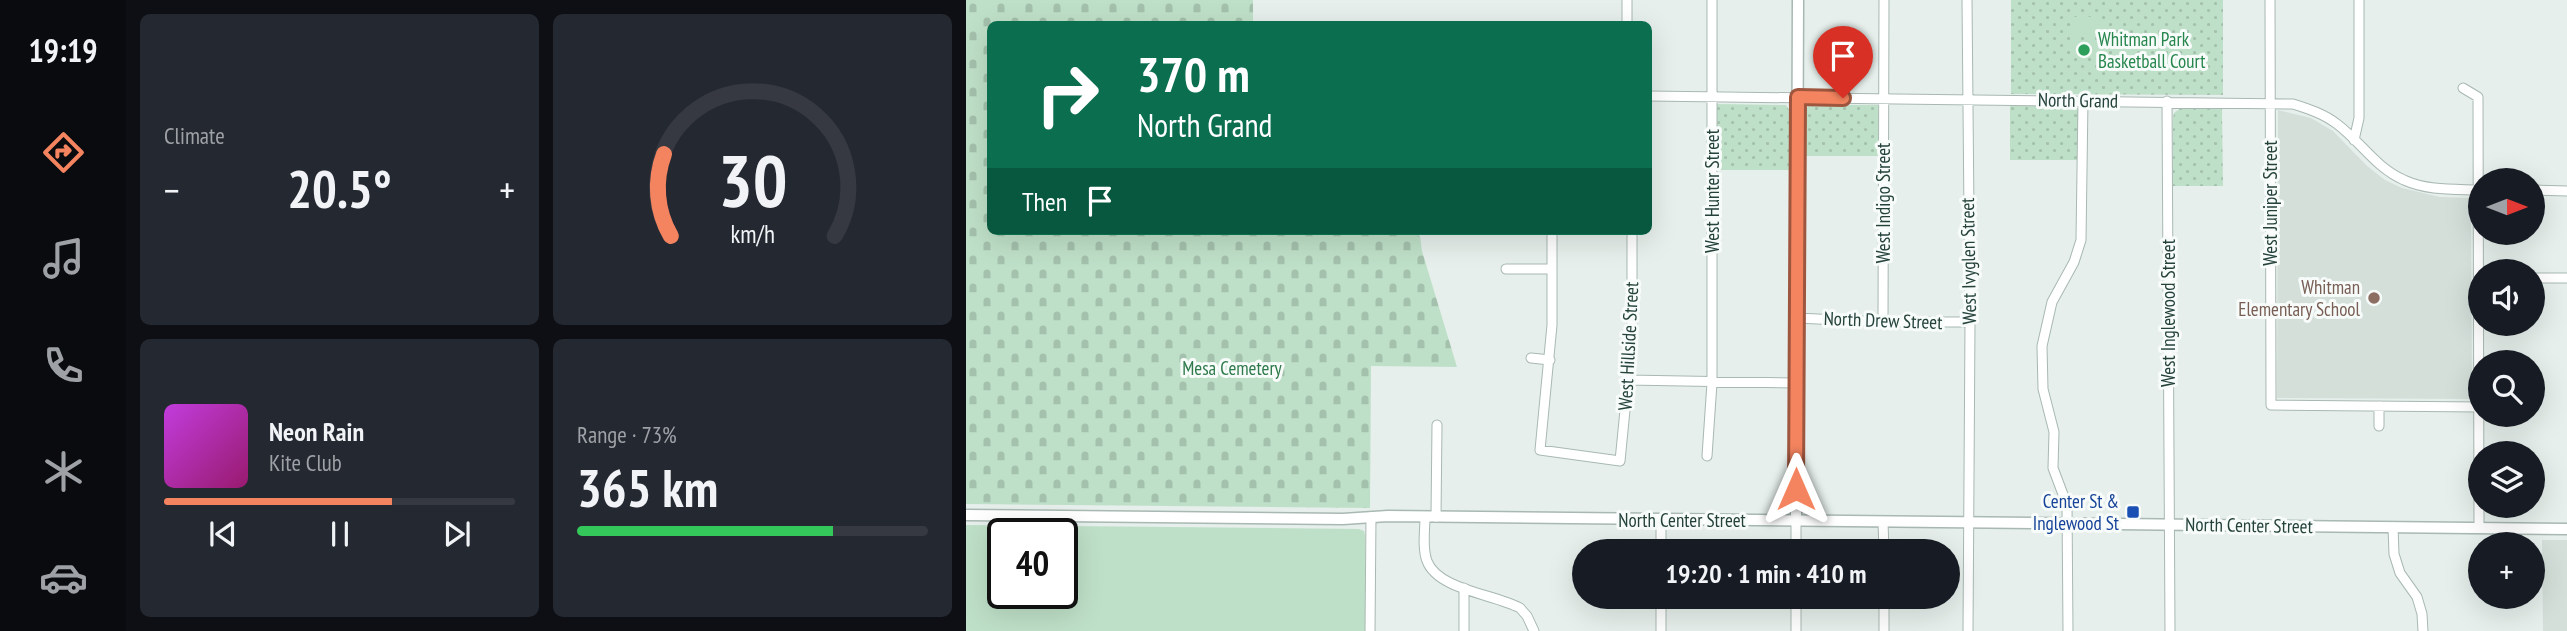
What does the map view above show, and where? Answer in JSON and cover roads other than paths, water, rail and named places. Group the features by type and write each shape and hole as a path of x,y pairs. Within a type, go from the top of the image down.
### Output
{"street":[{"path":"1627,0 1627,21"},
{"name":"West Hunter Street","path":"1707,456 1712,383 1712,0"},
{"path":"1796,539 1798,0"},
{"name":"West Indigo Street","path":"1883,321 1884,0"},
{"name":"West Ivyglen Street","path":"1966,0 1970,322 1968,631"},
{"name":"West Juniper Street","path":"2270,0 2271,405 2379,406"},
{"path":"2354,140 2359,118 2359,0"},
{"path":"2463,88 2478,97 2479,168"},
{"name":"North Grand","path":"1652,96 2293,104 2317,111 2337,124 2372,159 2406,181 2440,189 2468,190"},
{"path":"2068,631 2067,505 2053,468 2054,432 2043,389 2042,346 2052,302 2074,262 2081,240 2083,100"},
{"name":"West Inglewood Street","path":"2167,101 2170,631"},
{"path":"2545,190 2567,191"},
{"path":"1531,358 1549,360 1552,235"},
{"name":"West Hillside Street","path":"1549,360 1540,450 1619,461 1632,340 1632,235"},
{"path":"1506,268 1552,269"},
{"path":"2545,278 2567,278"},
{"name":"North Drew Street","path":"1796,317 1970,322"},
{"path":"1628,380 1796,383"},
{"path":"2379,426 2379,406 2468,407"},
{"path":"1437,425 1427,561 1434,574 1446,582 1520,608 1534,631"},
{"path":"2479,427 2479,528"},
{"name":"North Center Street","path":"966,515 1796,520 2567,529"},
{"path":"1370,631 1371,517"},
{"path":"1661,520 1661,539"},
{"path":"1884,522 1884,539"},
{"path":"2393,527 2394,554 2400,573 2417,597 2423,631"},
{"path":"1464,588 1464,631"},
{"path":"1661,609 1661,631"},
{"path":"1796,609 1796,631"},
{"path":"1884,609 1884,631"}],"place":[{"name":"Whitman Park Basketball Court","path":"2084,50"},
{"name":"Whitman Elementary School","path":"2374,298"},
{"name":"Center St & Inglewood St","path":"2133,512"}],"park label":[{"name":"Mesa Cemetery","path":"1232,368"}]}
